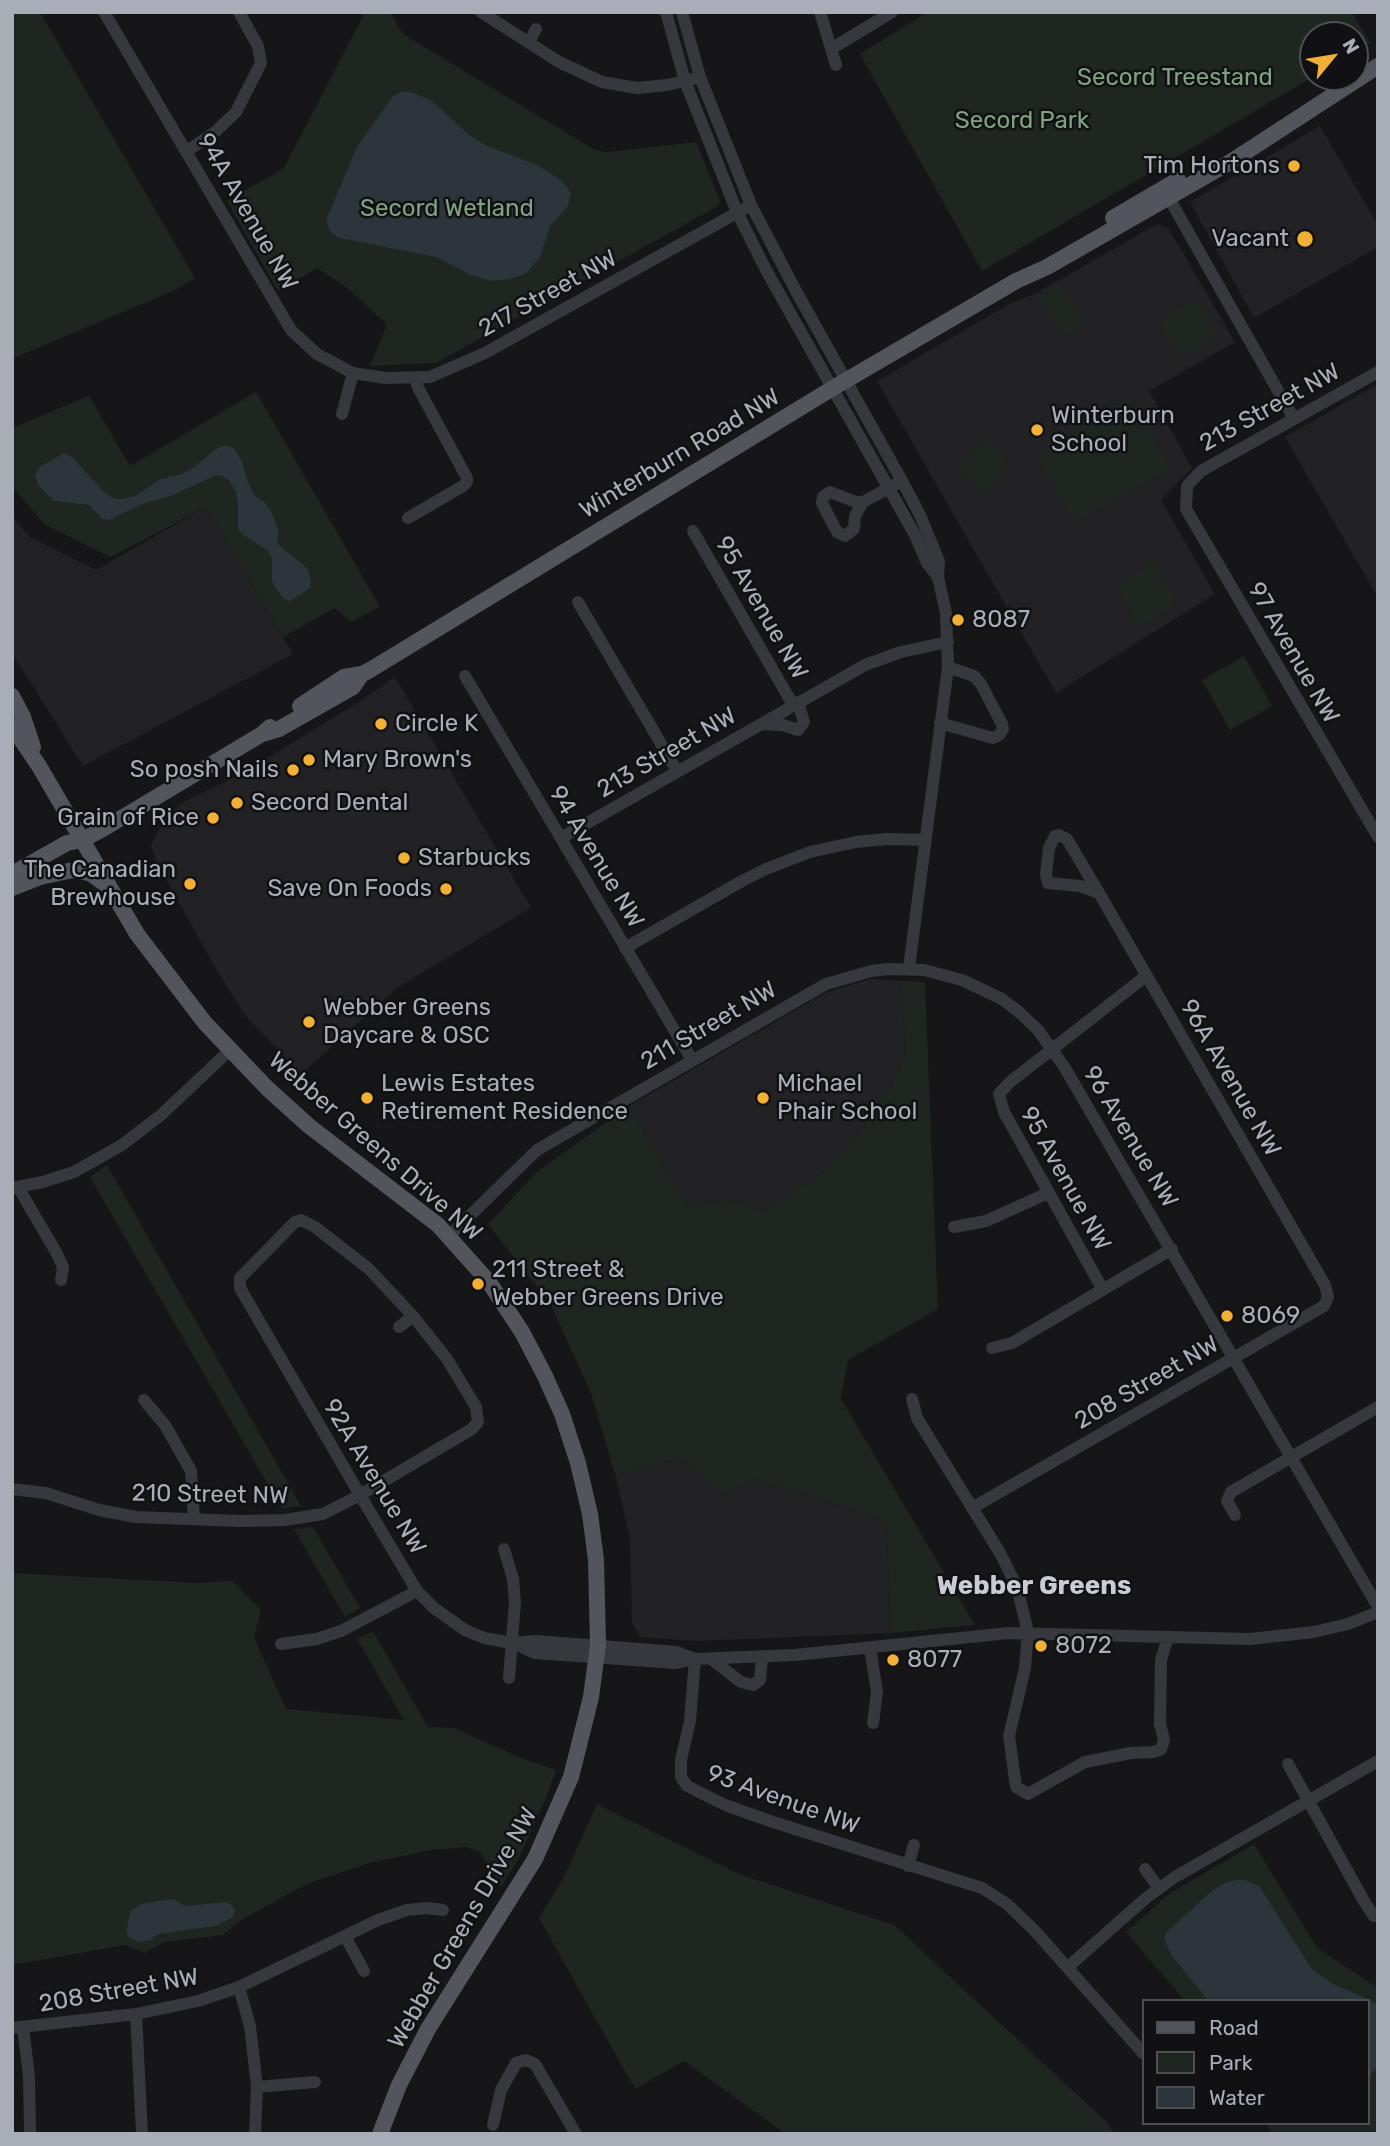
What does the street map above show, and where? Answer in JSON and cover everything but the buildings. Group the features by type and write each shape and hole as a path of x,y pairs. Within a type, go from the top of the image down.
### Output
{"main road":[{"name":"Winterburn Road NW","path":"1166,193 1294,122 1378,66"},
{"name":"Winterburn Road NW","path":"12,874 66,843 82,840 262,734 279,729 353,687 362,674 840,384 1024,277 1047,267 1323,91"},
{"path":"12,696 23,717 39,766"},
{"path":"12,726 39,766"},
{"name":"Webber Greens Drive NW","path":"39,766 138,934 181,994 230,1050 309,1126 414,1205 449,1236 489,1282 536,1357 562,1414 578,1462 590,1514 596,1560 597,1652 591,1697 571,1777 550,1829 511,1899 434,2018 399,2085 380,2134"},
{"name":"Winterburn Road NW","path":"12,887 74,850 82,840"},
{"path":"12,887 40,877 73,870 90,873 112,891"}],"street":[{"name":"94A Avenue NW","path":"104,12 291,330 317,354 353,373"},
{"path":"187,151 214,133 236,112 258,72 261,55 239,12"},
{"path":"481,12 579,73 610,84 637,88 700,77"},
{"path":"666,12 685,81 737,212 766,270 902,481 920,514 939,561 938,577 946,613 948,667 909,968"},
{"path":"682,12 700,77 751,205 796,291 889,488 927,563 938,577"},
{"path":"820,12 836,65"},
{"path":"831,49 892,12"},
{"path":"529,42 536,29"},
{"path":"1166,193 1294,419"},
{"name":"217 Street NW","path":"353,373 385,378 430,377 485,353 751,205"},
{"name":"213 Street NW","path":"1187,486 1201,471 1378,372"},
{"path":"342,414 353,373"},
{"path":"408,518 467,482 417,385 418,379"},
{"path":"863,502 902,481"},
{"name":"97 Avenue NW","path":"1187,486 1186,509 1378,837"},
{"name":"95 Avenue NW","path":"693,531 795,704"},
{"path":"578,601 677,771"},
{"name":"213 Street NW","path":"561,838 758,724 883,657 948,642"},
{"path":"940,723 993,738 1003,729 1003,724 974,676 948,667"},
{"name":"94 Avenue NW","path":"465,676 692,1060"},
{"name":"213 Street NW","path":"758,724 783,725 798,730 804,722 795,704"},
{"name":"96A Avenue NW","path":"1098,893 1080,886 1048,883 1046,874 1049,848 1055,836 1067,839 1325,1285"},
{"path":"625,948 766,869 810,852 856,842 887,839 926,840"},
{"name":"96 Avenue NW","path":"909,968 962,980 1002,999 1038,1030 1053,1050 1172,1250 1378,1610"},
{"name":"211 Street NW","path":"449,1236 537,1150 826,984 871,971 909,968"},
{"path":"1053,1050 1146,976"},
{"path":"61,1280 63,1268 56,1252 15,1187 74,1172 122,1145 160,1115 230,1050"},
{"name":"95 Avenue NW","path":"1053,1050 1003,1087 999,1094 1004,1112 1103,1290"},
{"path":"954,1227 986,1221 1048,1193"},
{"name":"92A Avenue NW","path":"413,1316 369,1269 315,1227 301,1220 295,1222 240,1278 240,1288 417,1591 434,1608 465,1630 484,1638 512,1643 535,1653 597,1652 676,1663 695,1659 762,1657 1028,1632 1250,1639 1286,1636 1337,1626 1378,1610"},
{"path":"992,1348 1012,1343 1172,1250"},
{"name":"208 Street NW","path":"972,1508 1324,1306 1328,1297 1325,1285"},
{"path":"399,1327 413,1316"},
{"name":"210 Street NW","path":"12,1489 46,1493 99,1510 136,1517 240,1521 285,1520 323,1514 472,1429 478,1422 476,1408 447,1359 413,1316"},
{"path":"912,1399 917,1418 1000,1553 1017,1587 1028,1632 1025,1668 1009,1736 1016,1787 1028,1794 1085,1762 1161,1749 1164,1740 1160,1724 1161,1660 1168,1637"},
{"path":"144,1400 165,1425 191,1471 194,1518"},
{"path":"1235,1515 1227,1501 1228,1495 1378,1407"},
{"path":"504,1549 513,1579 515,1602 509,1678"},
{"path":"281,1644 317,1639 341,1631 417,1591"},
{"path":"870,1648 877,1692 873,1723"},
{"path":"711,1659 741,1682 752,1685 760,1680 762,1657"},
{"name":"93 Avenue NW","path":"695,1659 690,1721 681,1760 681,1777 687,1786 725,1805 773,1822 982,1888 1007,1905 1035,1931 1142,2052"},
{"path":"1068,1967 1159,1888 1378,1761"},
{"path":"1287,1764 1365,1903 1374,1916 1378,1915"},
{"path":"908,1866 914,1845"},
{"path":"1145,1869 1159,1888"},
{"name":"208 Street NW","path":"17,2028 136,2014 198,2001 239,1987 345,1936 407,1910 443,1910"},
{"path":"345,1936 364,1971"},
{"path":"239,1987 250,2026 257,2087 255,2134"},
{"path":"136,2014 142,2134"},
{"path":"17,2028 29,2076 30,2134"},
{"path":"493,2125 501,2090 516,2063 526,2060 535,2064 576,2134"},
{"path":"257,2087 315,2082"}],"shaded area":[{"path":"1320,126 1378,225 1378,247 1254,318 1190,202"},
{"name":"Winterburn School","path":"1157,224 1169,229 1235,342 1149,391 1192,468 1161,500 1215,594 1056,693 877,381 1011,303 1035,294"},
{"path":"1378,384 1378,598 1285,437"},
{"path":"206,507 293,654 83,766 12,653 12,516 29,536 96,570"},
{"path":"395,677 531,908 398,987 301,1074 244,1014 156,861 151,845 165,818 184,802 241,774"},
{"name":"Michael Phair School","path":"870,979 901,981 906,1055 889,1090 864,1126 825,1171 762,1211 733,1202 714,1201 688,1207 629,1106 825,993"},
{"path":"680,1457 724,1493 754,1479 886,1520 891,1633 697,1641 640,1637 632,1623 630,1539 616,1477"}],"green space":[{"path":"40,12 195,278 175,290 12,359 12,14"},
{"name":"Secord Wetland","path":"363,12 390,12 403,34 595,150 607,152 696,142 720,201 718,206 436,363 370,366 387,324 346,287 317,268 278,291 227,201 284,168"},
{"name":"Secord Park","path":"928,12 1352,12 1357,21 1299,21 1299,85 982,271 860,54"},
{"path":"1061,284 1085,324 1063,337 1039,297"},
{"path":"1196,299 1216,333 1214,340 1180,359 1165,334 1162,322 1170,314"},
{"path":"256,392 380,607 351,622 335,608 283,637 206,507 111,557 45,525 12,486 12,428 89,396 130,466"},
{"path":"1130,399 1170,468 1075,523 1035,454"},
{"path":"992,438 1005,460 998,468 1004,475 984,496 954,465"},
{"path":"1152,562 1175,599 1172,607 1140,627 1120,588 1123,582"},
{"path":"1244,656 1272,706 1230,730 1202,680"},
{"path":"901,981 925,982 938,1309 848,1360 841,1399 975,1625 891,1633 886,1520 754,1479 724,1494 680,1457 616,1477 591,1393 551,1305 488,1224 538,1171 629,1106 688,1207 714,1201 734,1202 762,1211 825,1171 864,1126 889,1090 906,1055"},
{"path":"107,1165 301,1506 282,1509 90,1177"},
{"path":"313,1527 360,1608 345,1617 294,1529"},
{"path":"12,1573 198,1583 233,1581 261,1610 254,1637 286,1709 404,1720 357,1639 373,1631 428,1727 454,1728 516,1756 556,1770 519,1858 501,1887 481,1853 467,1847 431,1850 369,1863 309,1883 241,1920 223,1935 164,1942 145,1953 125,1945 12,1965"},
{"path":"597,1804 739,1874 894,1925 1109,2124 1114,2134 786,2134 684,2061 635,2089 539,1918 564,1877"},
{"path":"1254,1844 1317,1948 1378,1988 1378,2134 1272,2134 1267,2125 1369,2125 1369,1999 1183,1999 1126,1932 1169,1894"}],"water":[{"path":"411,92 431,100 469,135 487,146 537,165 562,181 571,193 568,206 550,226 540,257 525,274 491,281 471,275 436,257 339,238 330,231 326,220 357,147 393,96"},
{"path":"223,446 230,446 235,450 242,461 254,495 271,511 279,531 279,545 308,569 310,588 290,601 283,598 272,582 272,558 267,550 238,529 236,492 229,480 220,475 173,495 145,503 109,520 103,519 89,505 54,501 38,485 35,474 41,466 64,453 72,457 105,493 122,499 135,496 161,479 182,474"},
{"path":"1245,1880 1259,1886 1311,1968 1331,1983 1367,1999 1207,1999 1171,1955 1164,1938 1167,1932 1213,1890 1227,1882"},
{"path":"173,1899 185,1906 226,1902 232,1905 235,1911 233,1917 215,1926 158,1934 151,1940 139,1942 130,1938 126,1933 130,1912 141,1904"},
{"path":"1369,2000 1378,2004 1378,2067 1369,2075"}],"place":[{"name":"Tim Hortons","path":"1294,166"},
{"name":"Vacant","path":"1305,239"},
{"name":"Winterburn School","path":"1037,430"},
{"name":"8087","path":"958,620"},
{"name":"Circle K","path":"381,724"},
{"name":"Mary Brown's","path":"309,760"},
{"name":"So posh Nails","path":"293,770"},
{"name":"Secord Dental","path":"237,803"},
{"name":"Grain of Rice","path":"213,818"},
{"name":"Starbucks","path":"404,858"},
{"name":"The Canadian Brewhouse","path":"190,884"},
{"name":"Save On Foods","path":"446,889"},
{"name":"Webber Greens Daycare & OSC","path":"309,1022"},
{"name":"Lewis Estates Retirement Residence","path":"367,1098"},
{"name":"Michael Phair School","path":"763,1098"},
{"name":"211 Street & Webber Greens Drive","path":"478,1284"},
{"name":"8069","path":"1227,1316"},
{"name":"8072","path":"1041,1646"},
{"name":"8077","path":"893,1660"}],"district":[{"name":"Webber Greens","path":"1034,1586"}],"park label":[{"name":"Secord Treestand","path":"1175,78"}]}
